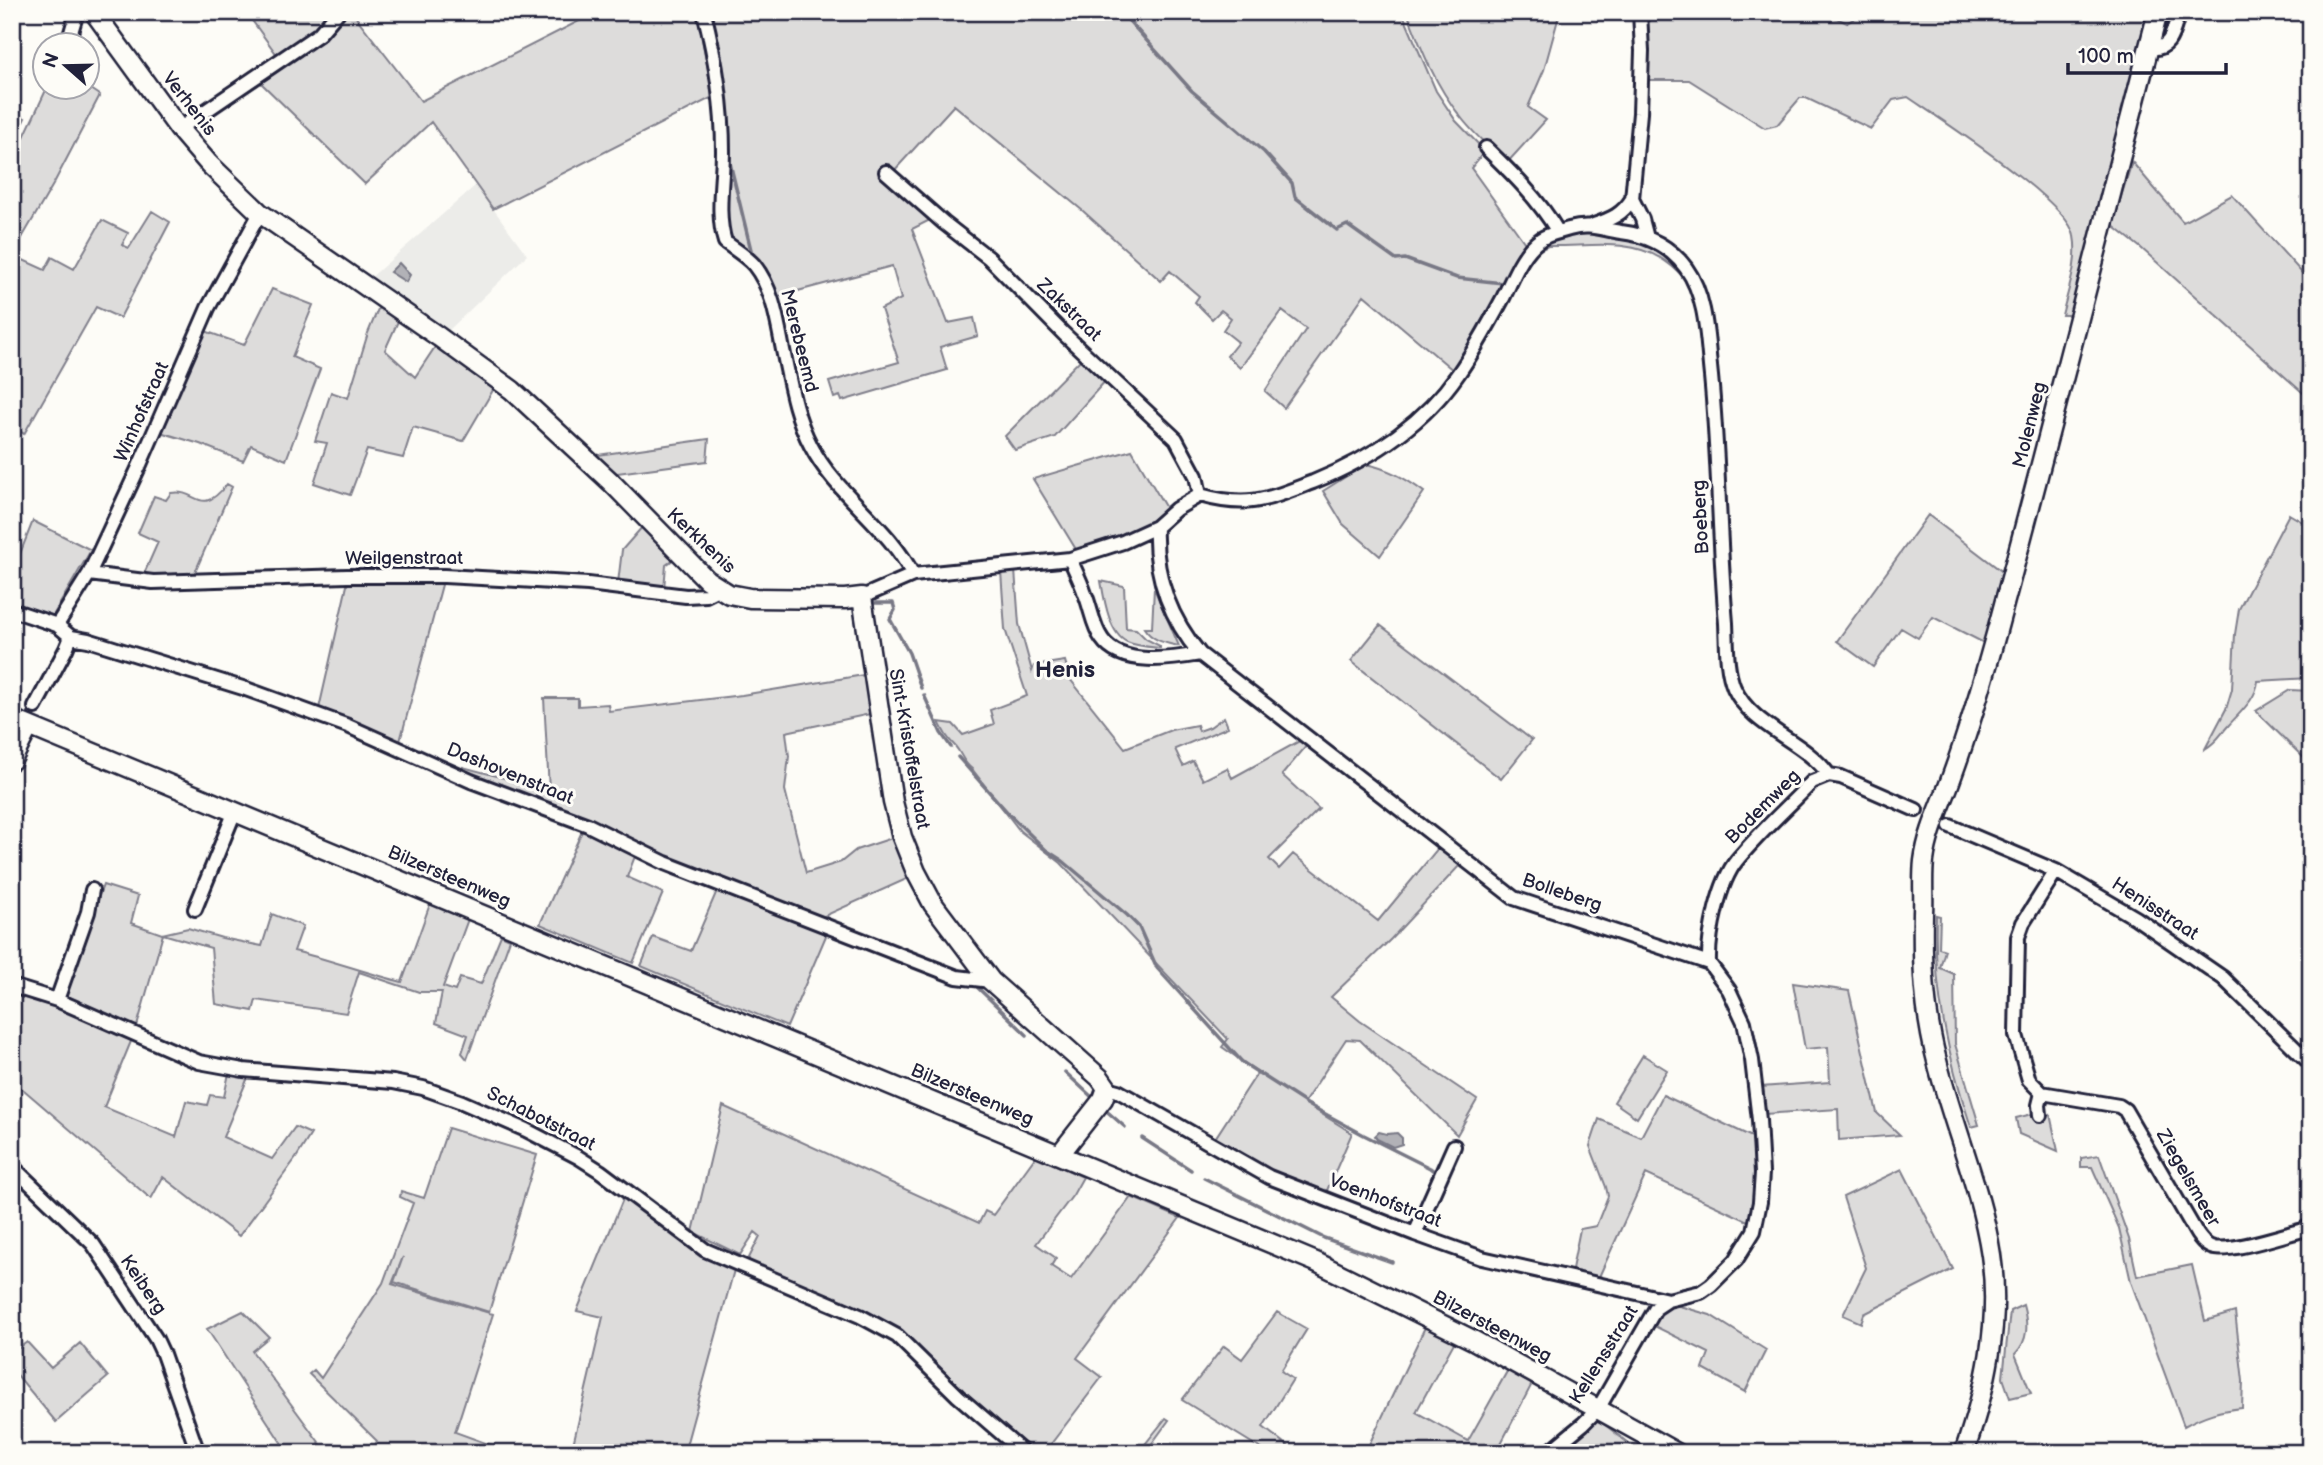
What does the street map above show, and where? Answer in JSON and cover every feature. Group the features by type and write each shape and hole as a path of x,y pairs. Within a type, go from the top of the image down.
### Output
{"main road":[{"name":"Verhenis","path":"94,12 179,129 209,164 260,213"},
{"name":"Molenweg","path":"1924,907 1922,886 1927,843 1936,813 1951,781 1993,644 2158,12"},
{"name":"Kerkhenis","path":"260,213 512,390 611,482 718,589 750,598 862,597"},
{"name":"Sint-Kristoffelstraat","path":"862,597 885,762 902,837 916,872 933,904 991,981 1100,1078 1107,1088"},
{"name":"Bilzersteenweg","path":"12,719 1305,1257 1473,1340 1678,1453"},
{"path":"12,760 29,726"},
{"path":"1951,781 1924,907 1923,969 1929,1027 1941,1075 1973,1175 1992,1258 1992,1333 1988,1367 1980,1408 1964,1453"},
{"path":"1060,1154 1102,1099 1107,1088"}],"street":[{"path":"71,32 77,12"},
{"path":"179,129 319,34 338,12"},
{"name":"Merebeemd","path":"704,12 721,112 721,221 725,242 754,265 764,280 775,307 796,410 813,450 825,468 883,530 904,557 913,575"},
{"path":"1640,12 1640,101 1632,199 1642,219 1647,238"},
{"path":"2149,47 2159,49 2167,44 2179,12"},
{"path":"1486,148 1520,181 1558,232"},
{"name":"Zakstraat","path":"886,172 989,258 1064,334 1176,439 1196,477 1199,495"},
{"name":"Boeberg","path":"1199,495 1227,501 1255,502 1343,469 1402,434 1431,407 1457,375 1532,246 1543,237 1558,232 1616,218 1632,199"},
{"name":"Winhofstraat","path":"57,625 89,574 208,308 260,213"},
{"name":"Boeberg","path":"1593,225 1639,234 1676,256 1687,270 1703,312 1714,405 1727,637 1734,687 1754,714 1820,763 1829,775"},
{"name":"Kerkhenis","path":"862,597 913,575 1070,559 1123,542 1156,527 1176,509 1199,495"},
{"name":"Bolleberg","path":"1156,527 1155,545 1163,590 1184,635 1200,654 1514,898 1709,962"},
{"path":"1070,559 1085,592 1099,635 1111,648 1143,658 1200,654"},
{"name":"Weilgenstraat","path":"89,574 153,582 444,576 587,584 686,596 706,595 718,589"},
{"name":"Dashovenstraat","path":"12,610 57,625 71,637 246,690 348,726 471,781 588,825 665,863 957,977 991,981"},
{"path":"35,707 71,637"},
{"name":"Bodemweg","path":"1709,962 1708,944 1725,882 1736,862 1812,782 1829,775 1841,777 1916,810"},
{"path":"195,909 235,811"},
{"name":"Henisstraat","path":"1950,825 2056,871 2136,918 2223,978 2311,1064"},
{"path":"2040,1115 2042,1093 2029,1080 2016,1035 2018,937 2023,923 2056,871"},
{"path":"57,999 88,912 92,890"},
{"name":"Kellensstraat","path":"1548,1453 1598,1409 1656,1308 1668,1300 1701,1292 1711,1285 1736,1260 1754,1231 1762,1174 1752,1060 1738,1006 1709,962"},
{"name":"Schabotstraat","path":"12,986 57,999 199,1062 243,1070 393,1082 423,1088 463,1102 526,1130 589,1164 705,1250 860,1316 897,1336 958,1396 1024,1453"},
{"name":"Voenhofstraat","path":"1107,1088 1118,1091 1269,1177 1415,1234 1482,1258 1668,1300"},
{"name":"Ziegelsmeer","path":"2042,1093 2119,1106 2126,1110 2204,1244 2213,1248 2227,1248 2303,1230 2311,1224"},
{"path":"1415,1234 1454,1146"},
{"name":"Keiberg","path":"12,1166 93,1244 156,1339 198,1453"}],"shaded area":[{"path":"246,12 333,12 325,22 280,59 251,19 257,13 250,17"},
{"path":"346,12 352,12 421,101 585,18 582,12 697,12 713,97 493,209 431,122 365,184 259,81 321,36"},
{"path":"712,12 1402,12 1436,91 1456,121 1485,151 1471,168 1527,246 1454,371 1364,295 1284,408 1265,391 1306,329 1282,311 1240,368 1227,356 1238,342 1223,330 1231,318 1221,310 1212,319 1195,302 1199,296 1170,271 1161,281 1083,211 954,105 892,173 934,218 912,229 948,323 974,318 978,336 940,347 947,370 842,401 840,396 834,398 829,382 899,362 881,309 901,299 892,266 775,297 730,240 727,224 726,113"},
{"path":"1407,12 1560,12 1544,70 1528,107 1546,120 1506,164 1471,129 1443,92"},
{"path":"1645,12 1824,12 1847,23 1864,12 2148,12 2070,315 2062,315 2075,256 2074,236 2067,221 2028,183 1973,142 1908,97 1893,100 1871,129 1806,98 1800,98 1777,125 1765,128 1689,80 1648,80"},
{"path":"40,102 96,102 12,255 12,112 25,118 17,134 24,137"},
{"path":"2132,162 2183,222 2232,195 2311,283 2311,400 2112,225"},
{"path":"476,185 527,255 447,332 369,279"},
{"path":"152,211 170,222 120,318 96,307 24,434 12,425 12,255 45,270 52,257 74,269 102,220 128,233 122,245 129,248"},
{"path":"1589,230 1630,238 1653,246 1685,274 1682,276 1668,263 1636,248 1602,245 1548,246 1540,250 1537,246 1542,242"},
{"path":"399,263 410,275 406,282 390,272"},
{"path":"272,289 313,305 292,357 320,369 286,460 251,445 243,461 160,432 205,331 244,345"},
{"path":"380,304 399,319 385,350 415,377 437,344 496,385 463,441 413,427 403,458 367,450 350,495 314,483 327,443 315,441 331,392 348,398"},
{"path":"1082,358 1107,379 1055,437 1015,450 1005,436"},
{"path":"709,439 707,461 610,474 591,456"},
{"path":"1132,450 1167,510 1124,535 1077,551 1033,479"},
{"path":"1366,464 1396,475 1424,492 1380,556 1343,524 1323,491"},
{"path":"227,484 232,487 193,577 143,576 158,542 138,533 154,496 166,500 171,493 180,493 204,501 218,494"},
{"path":"2289,514 2311,527 2311,678 2258,681 2247,705 2205,749 2226,709 2232,689 2239,609"},
{"path":"1928,515 2004,573 1984,643 1933,617 1918,638 1901,628 1873,667 1837,641"},
{"path":"33,521 91,550 51,619 12,605 12,574"},
{"path":"643,526 674,559 666,565 664,589 618,583 622,550"},
{"path":"1015,570 1019,624 1032,671 1034,666 1065,661 1070,679 1125,748 1171,730 1197,725 1199,731 1224,717 1228,727 1175,749 1183,766 1193,761 1203,780 1227,768 1232,778 1303,739 1308,744 1282,775 1319,809 1269,859 1279,869 1293,854 1378,921 1438,848 1461,864 1391,939 1331,997 1360,1021 1477,1100 1457,1135 1360,1040 1346,1039 1304,1103 1352,1133 1325,1195 1286,1179 1214,1140 1258,1072 1222,1047 1228,1039 1061,863 1020,831 966,763 939,722 953,724 963,735 994,724 990,710 1027,696 1005,629 1001,571"},
{"path":"348,581 443,581 399,745 318,713"},
{"path":"1101,581 1124,586 1126,628 1136,629 1160,648 1127,642 1121,638 1108,615"},
{"path":"1154,588 1179,646 1155,639 1144,628 1152,628"},
{"path":"1380,625 1532,740 1501,779 1351,661"},
{"path":"864,675 870,714 786,732 789,756 785,790 806,873 841,862 856,850 892,838 911,877 820,918 462,775 463,767 549,790 544,698 578,698 578,706 608,704 609,711 742,695"},
{"path":"2290,690 2311,691 2311,765 2256,711"},
{"path":"583,829 637,851 627,877 663,893 633,963 540,924"},
{"path":"103,885 138,896 131,923 162,934 188,928 262,946 272,914 303,926 294,951 402,982 430,904 468,919 443,987 455,991 460,978 481,984 501,935 510,939 467,1059 462,1053 468,1035 436,1023 442,992 419,992 359,972 346,1013 256,1000 253,1011 216,1004 211,948 163,934 136,1030 67,1000 63,992"},
{"path":"719,886 828,931 787,1027 641,966 653,937 691,951"},
{"path":"1936,915 1940,916 1939,948 1945,950 1940,968 1954,974 1955,1044 1979,1125 1971,1127 1955,1075 1944,1023 1937,970"},
{"path":"1793,983 1849,991 1877,1113 1900,1135 1839,1140 1838,1109 1764,1114 1761,1087 1830,1082 1828,1047 1805,1049"},
{"path":"12,993 41,1001 132,1039 104,1107 176,1137 186,1101 207,1105 210,1095 224,1097 229,1073 249,1075 223,1137 272,1159 295,1127 311,1134 239,1236 163,1177 151,1199 24,1090 19,1087 12,1096"},
{"path":"1643,1055 1667,1070 1637,1118 1614,1102"},
{"path":"1663,1095 1752,1137 1756,1176 1750,1222 1646,1174 1598,1279 1571,1274 1580,1229 1596,1226 1608,1196 1590,1146 1599,1119 1641,1137"},
{"path":"723,1106 979,1223 985,1211 993,1215 1036,1156 1083,1177 1073,1195 1036,1244 1056,1258 1051,1266 1071,1279 1131,1197 1180,1218 1077,1358 1102,1377 1044,1453 1029,1453 909,1343 745,1266 760,1236 755,1232 740,1255 693,1232"},
{"path":"2036,1113 2044,1117 2050,1114 2058,1151 2019,1134 2016,1118"},
{"path":"448,1128 537,1155 489,1312 394,1282 403,1257 392,1284 493,1314 455,1432 513,1453 372,1453 377,1441 309,1374 314,1370 321,1378 383,1283 413,1203 400,1197 401,1191 424,1198"},
{"path":"1379,1132 1397,1133 1402,1138 1402,1144 1393,1147 1377,1139 1375,1136"},
{"path":"2099,1155 2129,1239 2137,1276 2192,1265 2205,1321 2235,1312 2243,1381 2242,1408 2212,1414 2184,1426 2131,1282 2119,1228 2092,1167 2081,1167 2081,1158"},
{"path":"1902,1169 1953,1269 1864,1314 1861,1323 1843,1315 1866,1268 1843,1197"},
{"path":"625,1194 702,1252 734,1270 684,1453 571,1453 603,1317 577,1311"},
{"path":"1676,1305 1710,1315 1766,1350 1745,1392 1703,1369 1709,1353 1650,1324 1661,1311"},
{"path":"2023,1305 2026,1331 2023,1343 2015,1354 2031,1393 2010,1398 2003,1378 2010,1311"},
{"path":"243,1311 269,1337 252,1351 327,1453 288,1453 207,1329"},
{"path":"1277,1312 1307,1329 1281,1371 1293,1379 1263,1427 1297,1453 1268,1453 1182,1400 1224,1346 1242,1359"},
{"path":"1427,1323 1456,1339 1416,1412 1468,1441 1509,1368 1533,1382 1496,1453 1365,1453"},
{"path":"27,1342 51,1368 80,1343 108,1377 56,1422 12,1369 12,1353"},
{"path":"1166,1418 1169,1420 1145,1453 1138,1453"},
{"path":"1594,1418 1643,1453 1568,1453 1559,1448"}],"waterway":[{"path":"1121,12 1192,91 1264,152 1292,183 1295,197 1337,230 1347,225 1396,260 1405,259 1457,278 1503,283"},
{"path":"729,150 752,254"},
{"path":"873,603 893,603 895,610 890,619 909,653 921,688"},
{"path":"924,695 941,733 951,747"},
{"path":"958,757 1009,814 1046,850 1063,861 1139,927 1157,968 1243,1063 1307,1104 1438,1174"},
{"path":"977,987 1027,1035"},
{"path":"1065,1072 1094,1099"},
{"path":"1103,1108 1125,1127"},
{"path":"1142,1138 1191,1170"},
{"path":"1204,1178 1324,1238 1392,1262"}],"district":[{"name":"Henis","path":"1065,670"}]}
